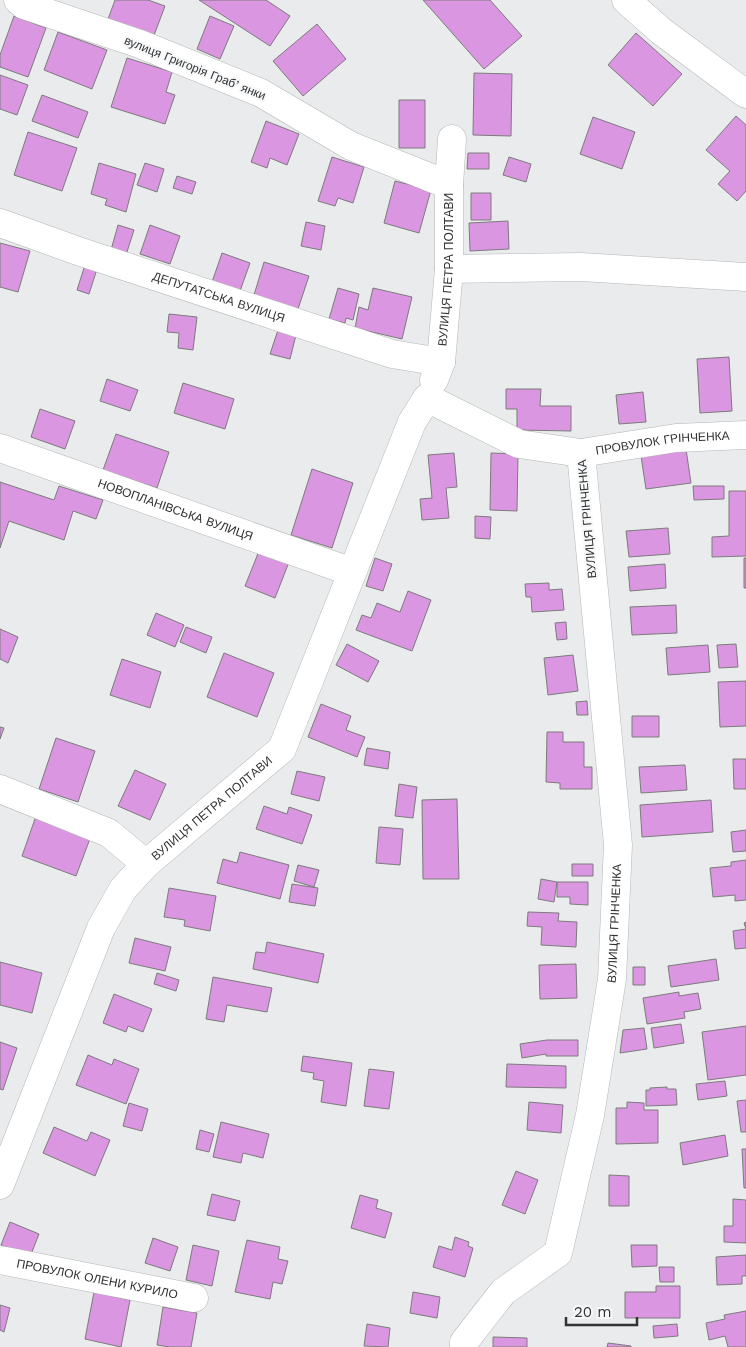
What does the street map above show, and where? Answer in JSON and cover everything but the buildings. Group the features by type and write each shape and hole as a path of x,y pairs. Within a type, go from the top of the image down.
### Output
{"street":[{"name":"вулиця Григорія Грабʼянки","path":"18,0 24,5 140,44 261,93 351,146 449,185"},
{"path":"626,0 661,31 746,94"},
{"name":"ВУЛИЦЯ ПЕТРА ПОЛТАВИ","path":"0,1185 101,928 123,889 146,864 282,749 412,422 427,398 441,362 450,269 449,185 452,139"},
{"name":"ДЕПУТАТСЬКА ВУЛИЦЯ","path":"0,223 78,251 392,354 441,362"},
{"path":"450,269 581,267 746,276"},
{"path":"427,398 519,444 580,452"},
{"name":"ПРОВУЛОК ГРІНЧЕНКА","path":"580,452 676,438 746,435"},
{"name":"НОВОПЛАНІВСЬКА ВУЛИЦЯ","path":"0,448 352,572"},
{"name":"ВУЛИЦЯ ГРІНЧЕНКА","path":"464,1347 464,1342 503,1292 558,1253 590,1115 612,979 618,845 580,452"},
{"path":"0,789 109,834 146,864"},
{"name":"ПРОВУЛОК ОЛЕНИ КУРИЛО","path":"0,1260 194,1298"}]}
